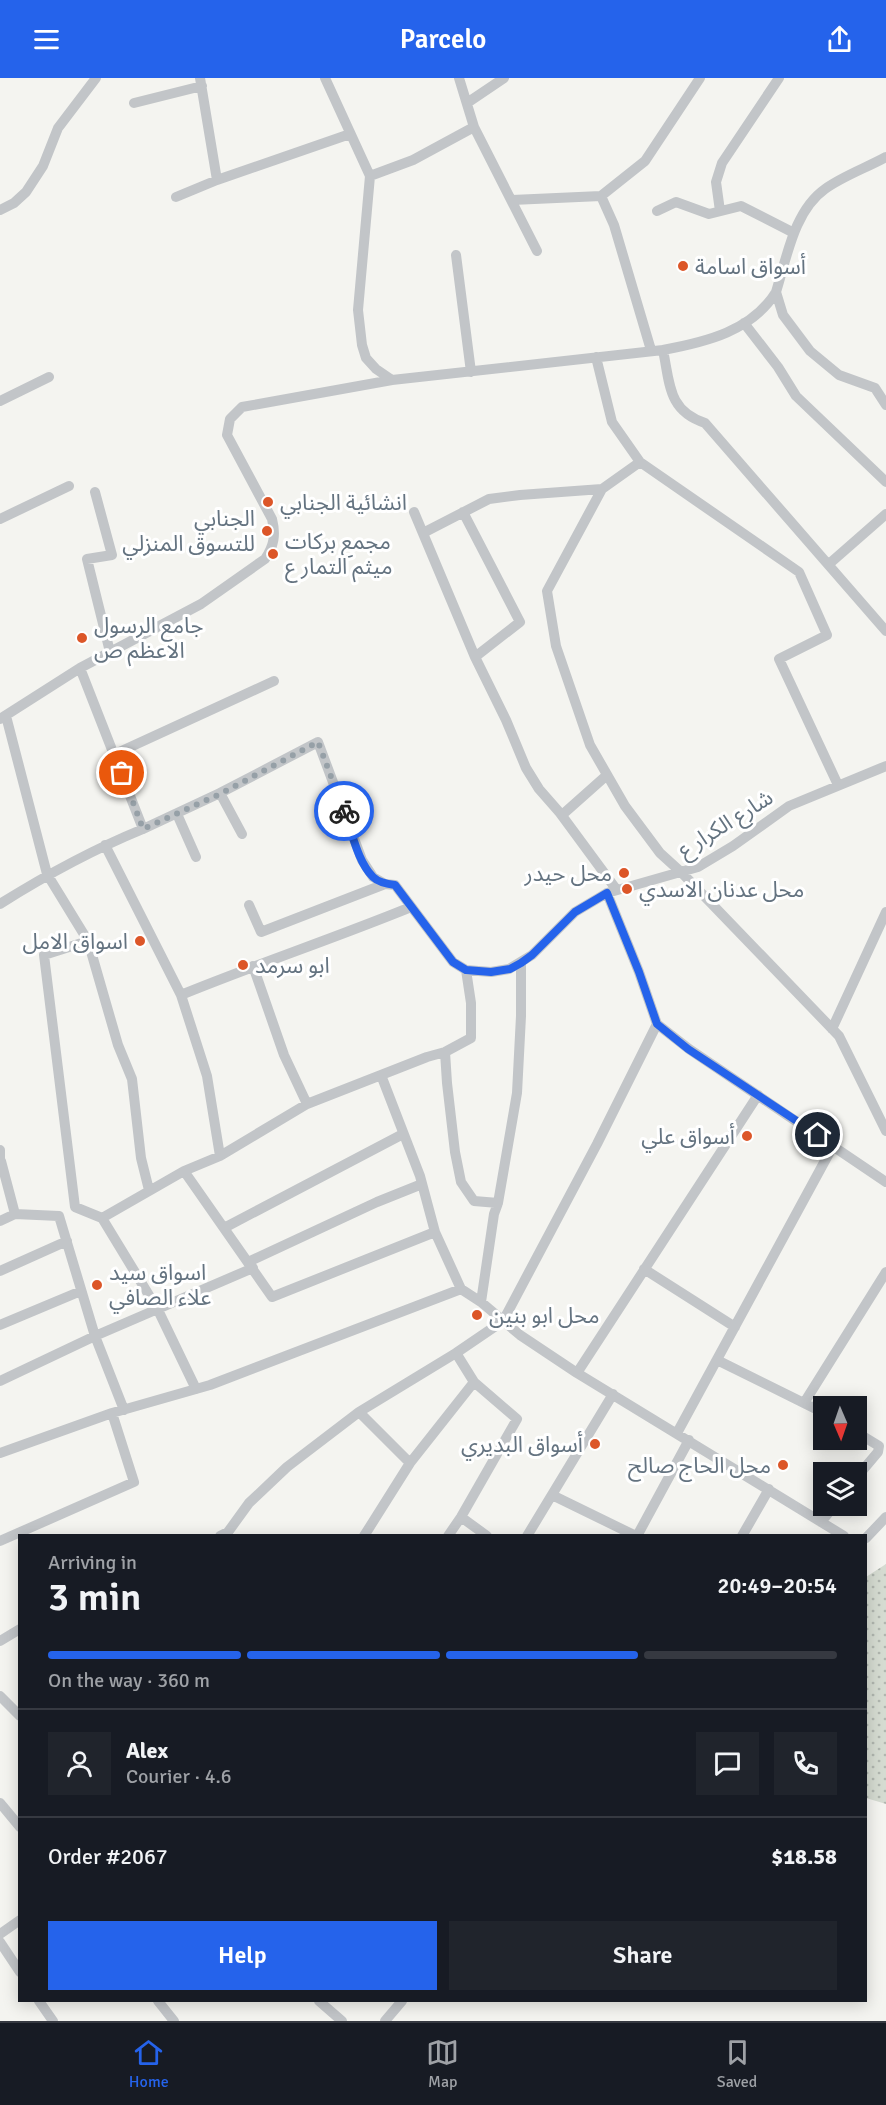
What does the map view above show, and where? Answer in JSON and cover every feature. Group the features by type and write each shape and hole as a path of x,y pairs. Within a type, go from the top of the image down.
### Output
{"street":[{"path":"0,210 14,203 26,192 43,166 58,128 96,78"},
{"path":"325,78 370,176 358,310 362,345 366,358 376,369 392,380"},
{"path":"459,78 474,128 537,251"},
{"path":"467,104 504,78"},
{"path":"512,200 601,196 645,161 700,78"},
{"path":"720,211 716,182 722,163 779,78"},
{"path":"134,103 201,82 217,180"},
{"path":"370,176 413,160 474,128"},
{"path":"176,197 217,180 350,134"},
{"path":"149,1190 141,1158 132,1079 118,1045 88,940 47,874 3,718 80,668 201,604 265,559 274,540 275,530 272,519 227,435 227,427 235,412 242,407 392,380 657,350 706,340 744,323 766,306 776,291 794,233 808,205 823,190 886,157"},
{"path":"601,196 614,225 672,395 681,411 693,420 705,423 886,631"},
{"path":"657,211 676,202 709,214 741,206 794,233"},
{"path":"456,255 471,372"},
{"path":"776,291 783,315 810,351 839,375 875,388 886,405"},
{"path":"744,323 778,367 796,396 886,483"},
{"path":"596,357 612,422 640,462 799,572 827,635 779,659 838,785"},
{"path":"0,400 49,376"},
{"path":"640,462 602,489 547,591 556,646 590,745 625,806 660,853 839,1036 886,1131"},
{"path":"0,519 69,486"},
{"path":"423,533 489,499 602,489"},
{"path":"95,492 112,555 87,559 110,652"},
{"path":"414,512 475,657 506,720 526,768 539,789 562,815 611,891 657,1024 688,1049 886,1182"},
{"path":"463,512 520,622 475,657"},
{"path":"829,564 886,514"},
{"path":"80,668 143,829"},
{"path":"115,754 274,681"},
{"path":"0,904 47,874 105,845 220,794 318,742 362,860 374,878 385,884 395,885 453,962 466,970 471,1003 471,1038 445,1052 307,1104 220,1156 184,1171 102,1218"},
{"name":"شارع الكرار ع","path":"466,970 499,971 521,963 575,912 611,891 698,867 733,846 789,806 886,766"},
{"path":"562,815 608,775"},
{"path":"220,794 242,834"},
{"path":"177,814 196,857"},
{"path":"105,845 181,995 207,1076 220,1156"},
{"path":"249,905 261,932 385,884"},
{"path":"181,995 253,966 339,937 411,907"},
{"path":"832,1029 886,912"},
{"path":"75,1207 44,955 88,940"},
{"path":"481,1302 494,1214 498,1203 517,1093 521,963"},
{"path":"253,966 285,1055 307,1104"},
{"path":"224,1534 228,1532 249,1503 287,1467 359,1412 456,1353 503,1321 597,1144 657,1024"},
{"path":"445,1052 450,1115 461,1182 474,1201 498,1203"},
{"path":"381,1075 422,1184 435,1232 461,1290 481,1302 519,1335 577,1373 841,1534"},
{"path":"577,1373 758,1095"},
{"path":"224,1228 404,1134"},
{"path":"677,1433 833,1146"},
{"path":"0,1158 15,1214"},
{"path":"184,1171 272,1297 435,1232"},
{"path":"0,1381 95,1336 158,1310 377,1202 422,1184"},
{"path":"0,1221 15,1214 59,1216 75,1207"},
{"path":"75,1207 102,1218 158,1310 196,1389"},
{"path":"59,1216 95,1336 124,1410"},
{"path":"0,1271 67,1241"},
{"path":"645,1269 735,1327"},
{"path":"804,1403 886,1272"},
{"path":"0,1453 111,1413 196,1389 461,1290"},
{"path":"0,1325 81,1291"},
{"path":"449,1534 517,1419 474,1382 456,1353"},
{"path":"717,1359 813,1408"},
{"path":"366,1534 410,1463 474,1382"},
{"path":"528,1534 613,1394"},
{"path":"359,1412 410,1463"},
{"path":"0,1541 134,1482 111,1413"},
{"path":"867,1439 879,1446 878,1452 867,1466"},
{"path":"637,1534 688,1440"},
{"path":"743,1534 769,1489"},
{"path":"552,1495 632,1534"},
{"path":"821,1522 826,1516"},
{"path":"461,1517 484,1534"},
{"path":"867,1537 886,1517"},
{"path":"0,1641 18,1630"},
{"path":"0,1696 18,1714"},
{"path":"0,1803 18,1825"},
{"path":"0,1934 18,1921"},
{"path":"0,1942 18,1969"},
{"path":"40,2002 52,2021"},
{"path":"159,2002 174,2021"},
{"path":"320,2002 342,2021"},
{"path":"385,2021 401,2002"}],"shaded area":[{"path":"886,1564 886,1804 867,1798 867,1576"}],"way so far":[{"path":"122,773 143,829 220,794 318,742 344,811"}],"place":[{"name":"أسواق اسامة","path":"683,266"},
{"name":"انشائية الجنابي","path":"268,502"},
{"name":"الجنابي للتسوق المنزلي","path":"267,531"},
{"name":"مجمع بركات ميثم التمار ع","path":"273,554"},
{"name":"جامع الرسول الاعظم ص","path":"82,638"},
{"name":"محل حيدر","path":"624,873"},
{"name":"محل عدنان الاسدي","path":"627,889"},
{"name":"اسواق الامل","path":"140,941"},
{"name":"ابو سرمد","path":"243,965"},
{"name":"أسواق علي","path":"747,1136"},
{"name":"اسواق سيد علاء الصافي","path":"97,1285"},
{"name":"محل ابو بنين","path":"477,1315"},
{"name":"أسواق البديري","path":"595,1444"},
{"name":"محل الحاج صالح","path":"783,1465"}],"route":[{"path":"344,811 362,860 374,878 385,884 395,885 453,962 466,970 499,971 510,969 521,963 575,912 607,893 657,1024 688,1049 818,1135"}]}
